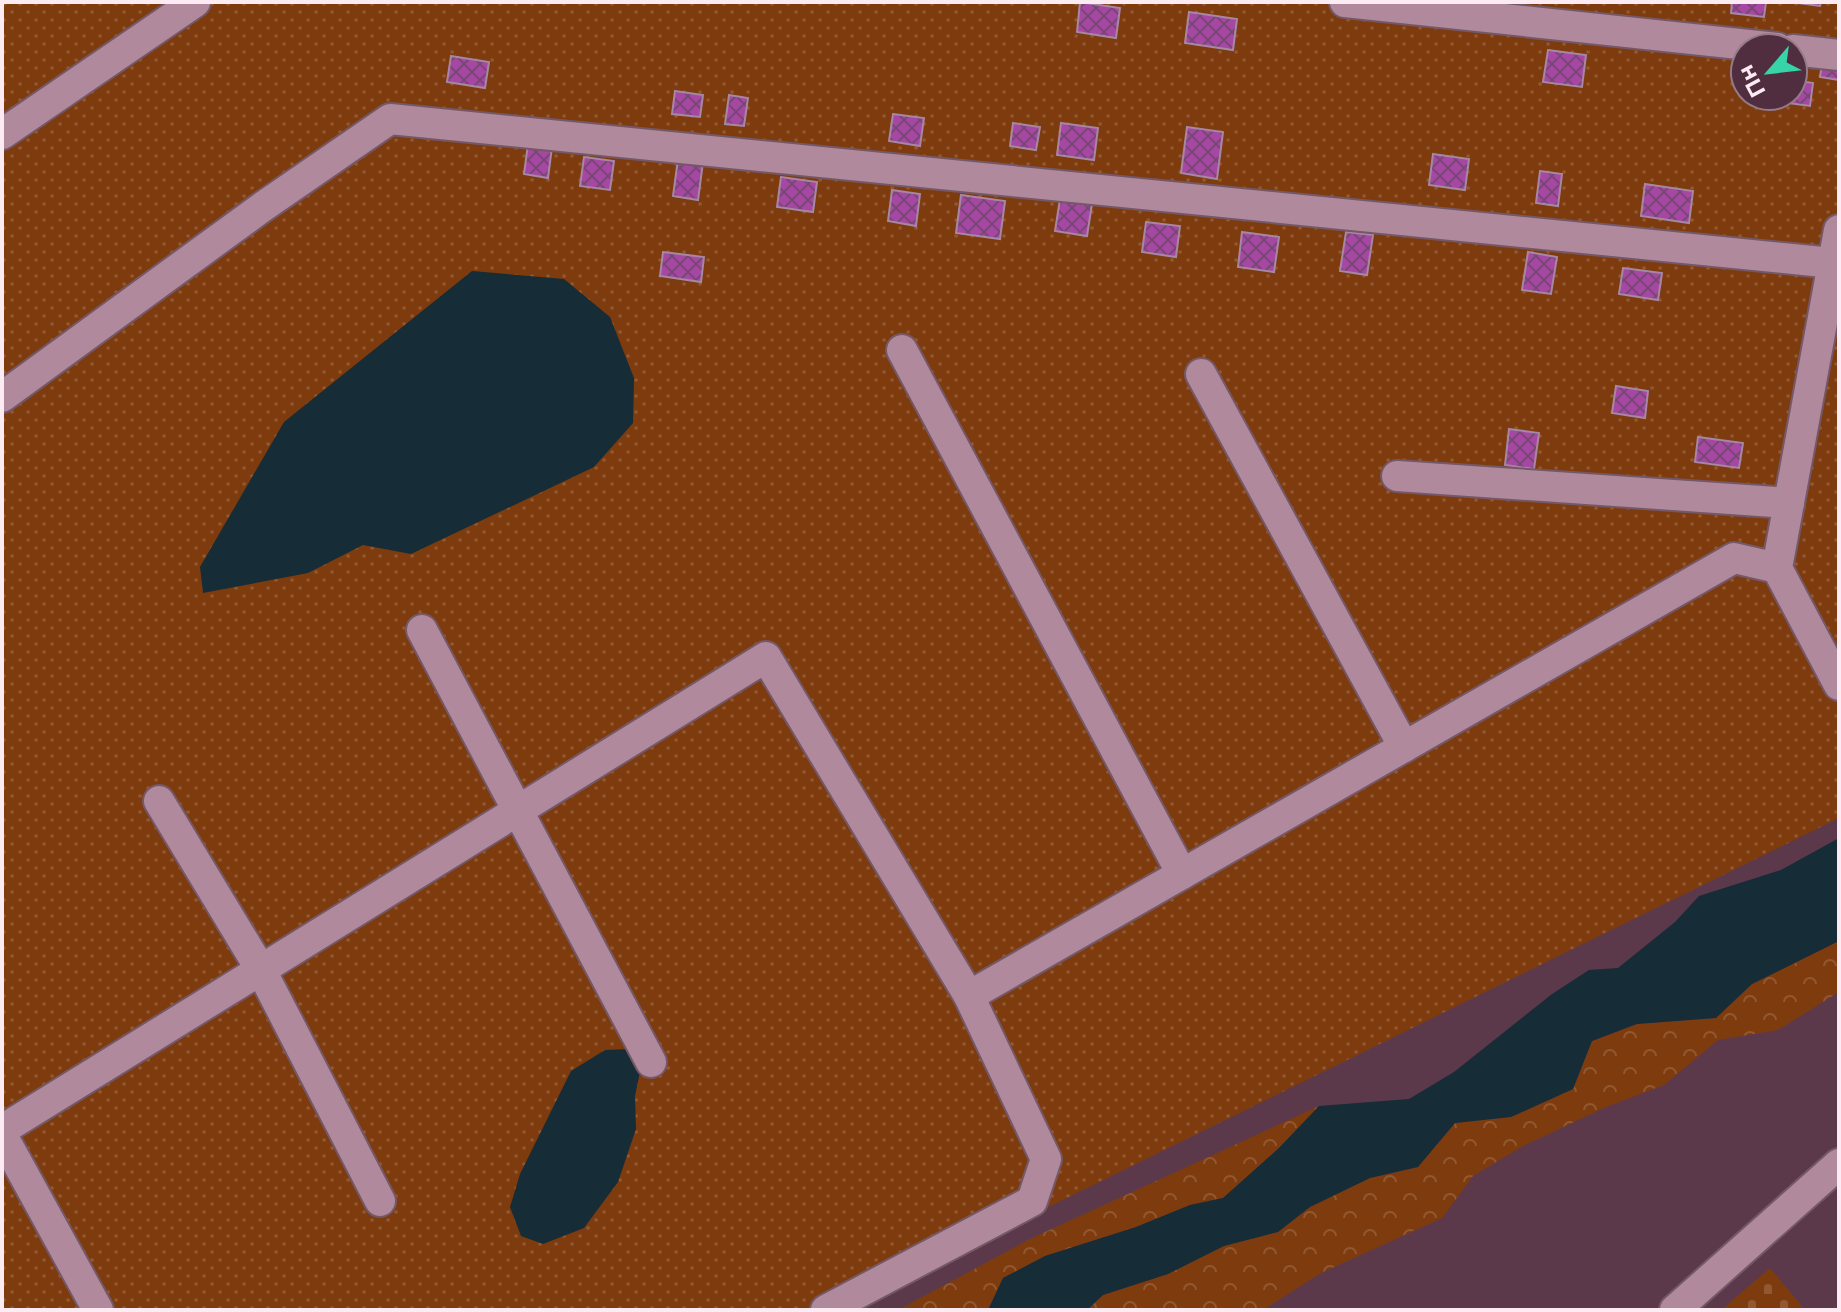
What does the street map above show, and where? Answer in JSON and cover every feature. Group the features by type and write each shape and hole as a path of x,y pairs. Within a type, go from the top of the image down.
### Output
{"street":[{"path":"2,134 195,2"},
{"path":"1345,2 1729,43"},
{"path":"1809,52 1839,55"},
{"path":"2,397 261,208 390,119 1833,263"},
{"path":"1839,230 1777,568 1839,685"},
{"path":"902,350 1182,874"},
{"path":"1201,374 1404,747"},
{"path":"1397,476 1789,503"},
{"path":"969,996 1734,558 1777,568"},
{"path":"422,630 651,1062"},
{"path":"98,1310 2,1132 766,657 969,996 1046,1159 1032,1201 826,1310"},
{"path":"159,801 261,970 380,1201"},
{"path":"1675,1310 1839,1164"}],"green space":[{"path":"2,2 1839,2 1839,818 839,1310 2,1310"},
{"path":"1839,941 1839,992 1778,1030 1718,1040 1664,1085 1606,1107 1523,1146 1473,1176 1442,1218 1321,1273 1263,1310 1087,1310 1103,1295 1167,1274 1224,1246 1278,1232 1310,1207 1370,1178 1418,1167 1455,1123 1511,1117 1573,1089 1592,1041 1637,1024 1716,1018 1752,984"},
{"path":"1319,1106 1279,1148 1223,1198 1190,1205 1136,1227 1045,1256 1003,1278 988,1310 898,1310 1030,1239"},
{"path":"1770,1268 1805,1310 1721,1310"}],"water":[{"path":"472,271 564,279 610,317 634,378 633,423 594,467 411,554 363,545 308,573 203,593 200,567 284,422"},
{"path":"1839,838 1839,941 1752,984 1716,1018 1637,1024 1592,1041 1573,1089 1511,1117 1455,1123 1418,1167 1370,1178 1310,1207 1278,1232 1224,1246 1168,1274 1103,1295 1087,1310 988,1310 1003,1278 1045,1256 1136,1227 1190,1205 1223,1198 1279,1148 1319,1106 1409,1099 1454,1072 1552,994 1589,970 1618,968 1675,922 1699,896 1781,870"},
{"path":"629,1049 640,1072 635,1096 636,1129 618,1182 584,1228 543,1244 521,1236 510,1207 520,1174 571,1071 605,1050"}],"building":[{"path":"1080,2 1120,8 1116,38 1077,32"},
{"path":"1732,2 1766,2 1764,17 1731,13"},
{"path":"1790,2 1821,2 1820,6"},
{"path":"1189,12 1237,19 1233,50 1185,43"},
{"path":"1548,50 1586,55 1582,87 1543,82"},
{"path":"451,56 489,62 485,88 447,82"},
{"path":"1823,57 1839,59 1839,80 1820,77"},
{"path":"1809,82 1813,83 1809,106"},
{"path":"675,91 703,95 700,117 672,114"},
{"path":"729,95 748,98 744,126 725,124"},
{"path":"893,114 924,118 920,146 889,141"},
{"path":"1013,123 1040,127 1036,150 1010,146"},
{"path":"1061,123 1098,128 1094,160 1057,155"},
{"path":"1187,127 1223,132 1217,179 1181,173"},
{"path":"528,144 552,147 548,178 524,174"},
{"path":"1433,154 1469,159 1465,190 1429,185"},
{"path":"584,157 614,161 610,190 580,186"},
{"path":"678,159 703,162 698,200 673,196"},
{"path":"1540,171 1562,174 1558,206 1536,203"},
{"path":"781,177 817,182 813,212 777,207"},
{"path":"1645,184 1693,191 1689,223 1641,216"},
{"path":"892,190 920,194 916,226 888,221"},
{"path":"961,195 1005,201 1000,239 956,233"},
{"path":"1060,199 1092,204 1087,236 1055,231"},
{"path":"1146,222 1180,226 1176,257 1142,252"},
{"path":"1242,232 1279,237 1274,272 1238,267"},
{"path":"1346,232 1373,235 1367,275 1340,271"},
{"path":"663,252 704,257 701,282 660,276"},
{"path":"1528,252 1557,257 1551,294 1522,290"},
{"path":"1623,268 1662,273 1658,300 1619,294"},
{"path":"1616,386 1648,391 1645,418 1612,413"},
{"path":"1509,429 1539,433 1534,469 1505,465"},
{"path":"1698,437 1743,443 1739,468 1695,462"}]}
